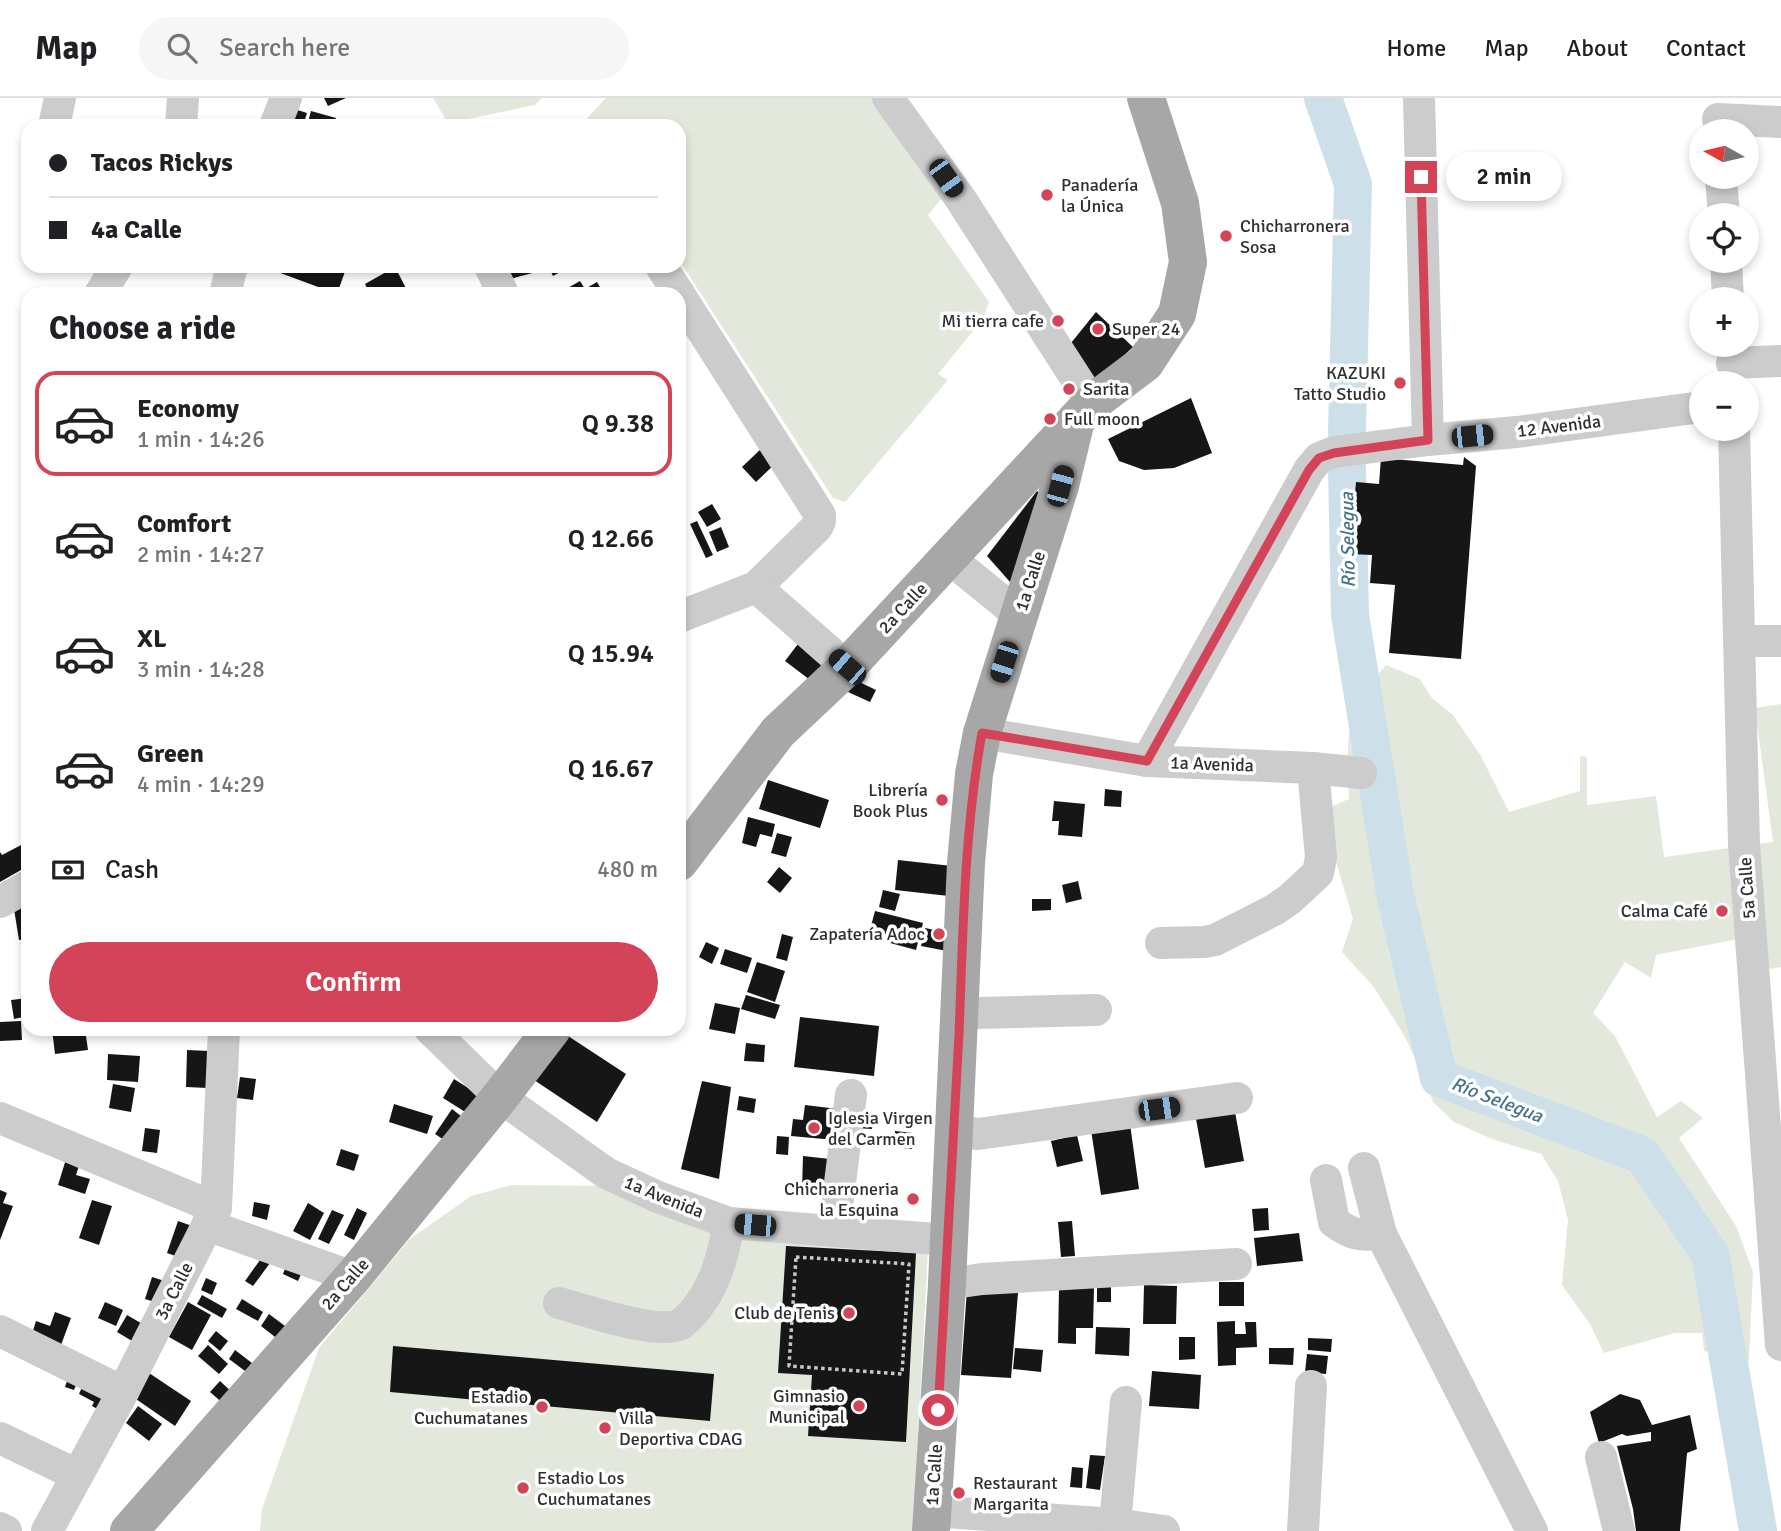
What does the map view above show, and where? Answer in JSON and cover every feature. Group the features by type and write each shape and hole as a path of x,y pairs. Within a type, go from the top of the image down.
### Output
{"main road":[{"path":"1084,412 1145,363 1177,314 1188,262 1180,203 1146,98"},
{"name":"2a Calle","path":"686,853 778,732 847,667 1084,412"},
{"name":"1a Calle","path":"931,1521 947,1284 970,813 982,733 1084,412"},
{"name":"2a Calle","path":"128,1531 353,1277 547,1036"}],"street":[{"path":"56,119 60,98"},
{"path":"182,119 183,98"},
{"path":"278,119 286,98"},
{"path":"888,98 960,198 1084,412"},
{"path":"1419,98 1428,440"},
{"path":"1718,116 1781,122"},
{"path":"686,305 820,515 817,527 755,587 686,614"},
{"path":"1732,364 1781,361"},
{"name":"12 Avenida","path":"1147,761 1309,470 1319,458 1334,453 1428,440 1517,432 1689,409"},
{"name":"5a Calle","path":"1734,441 1744,845 1781,1345"},
{"path":"950,558 1019,615"},
{"path":"755,587 847,667"},
{"path":"1739,641 1781,641"},
{"name":"1a Avenida","path":"982,733 1147,761 1313,768 1361,773"},
{"path":"1161,943 1215,940 1274,910 1318,873 1321,858 1313,768"},
{"path":"0,902 21,890"},
{"path":"960,1012 1096,1010"},
{"name":"3a Calle","path":"47,1531 123,1392 212,1216 225,1036"},
{"name":"1a Avenida","path":"437,1036 500,1097 606,1173 658,1197 729,1223 948,1240"},
{"path":"834,1231 851,1095"},
{"path":"954,1131 978,1134 1237,1098"},
{"path":"0,1118 212,1216 353,1277"},
{"path":"1364,1168 1381,1234 1532,1531"},
{"path":"1326,1181 1334,1222 1361,1236 1381,1234"},
{"path":"559,1303 657,1328 681,1324 696,1309 714,1279 729,1223"},
{"path":"947,1284 982,1279 1236,1264"},
{"path":"0,1331 123,1392"},
{"path":"1303,1531 1311,1386"},
{"path":"1115,1524 1126,1402"},
{"path":"0,1438 77,1475"},
{"path":"1601,1457 1619,1531"},
{"path":"931,1521 1115,1524 1164,1531"},
{"path":"0,1528 6,1531"}],"path":[{"path":"796,1257 909,1264 902,1374 789,1366 796,1257"}],"shaded area":[{"path":"433,98 542,98 535,105 467,119 446,119"},
{"path":"606,98 885,98 950,188 928,215 989,302 983,319 938,374 948,380 845,502 833,498 686,271 686,119 587,118"},
{"path":"1386,665 1420,679 1431,697 1453,715 1481,756 1509,812 1580,791 1580,756 1587,757 1587,805 1656,796 1664,857 1773,842 1755,708 1781,704 1781,967 1750,973 1743,938 1656,955 1651,978 1625,962 1593,1013 1615,1036 1657,1117 1681,1101 1703,1118 1679,1138 1736,1226 1753,1272 1749,1361 1704,1351 1702,1333 1675,1333 1604,1353 1590,1324 1562,1285 1568,1220 1558,1181 1541,1154 1492,1139 1454,1122 1433,1102 1404,1035 1373,986 1342,952 1353,919 1336,862 1330,807 1349,799 1348,745 1352,706"},
{"name":"Villa Deportiva CDAG","path":"512,1185 611,1186 730,1225 929,1230 913,1531 260,1531 262,1509 319,1348 410,1239 471,1196"}],"building":[{"path":"324,98 346,98 328,106"},
{"path":"291,108 307,113 305,119 288,119"},
{"path":"311,111 336,118 336,119 309,119"},
{"path":"280,273 344,273 340,287 318,287"},
{"path":"384,273 398,273 405,287 366,287 365,284"},
{"path":"508,273 532,273 510,279"},
{"path":"580,281 584,287 569,287"},
{"name":"Super 24","path":"1096,312 1133,347 1097,381 1067,348"},
{"path":"1191,398 1212,453 1174,468 1144,470 1119,461 1108,439"},
{"path":"763,447 777,462 756,482 742,467"},
{"path":"1464,457 1476,466 1461,659 1389,653 1395,585 1370,583 1372,555 1350,554 1356,482 1379,484 1381,458 1463,465"},
{"path":"1037,491 1048,499 1018,591 987,556"},
{"path":"712,504 721,519 707,527 698,512"},
{"path":"697,521 713,555 706,558 690,524"},
{"path":"721,527 729,547 717,552 709,532"},
{"path":"798,644 830,668 818,686 785,661"},
{"path":"853,679 876,690 870,702 848,692"},
{"path":"768,780 829,800 820,828 759,809"},
{"path":"1105,789 1122,791 1121,807 1104,806"},
{"path":"1054,801 1085,804 1082,837 1058,835 1059,821 1052,821"},
{"path":"748,817 775,824 772,837 760,834 756,847 742,843"},
{"path":"777,833 792,837 786,857 771,853"},
{"path":"21,845 21,870 0,882 0,852 2,855"},
{"path":"898,860 952,866 949,896 895,890"},
{"path":"779,867 792,878 780,893 767,882"},
{"path":"1078,881 1082,899 1066,903 1062,885"},
{"path":"883,890 900,894 895,911 879,907"},
{"path":"1032,899 1051,899 1051,910 1032,911"},
{"path":"21,908 21,940 19,940 14,909"},
{"path":"875,911 923,923 916,950 868,937"},
{"path":"925,928 950,933 947,951 921,946"},
{"path":"782,934 793,937 787,961 776,958"},
{"path":"706,942 719,948 712,964 699,957"},
{"path":"725,949 752,958 747,973 720,964"},
{"path":"757,962 785,971 775,1002 747,992"},
{"path":"746,995 780,1005 775,1019 741,1009"},
{"path":"21,999 21,1018 14,1019 11,1000"},
{"path":"715,1003 740,1008 735,1034 709,1029"},
{"path":"800,1017 879,1026 874,1076 794,1067"},
{"path":"21,1021 22,1040 0,1041 0,1022"},
{"path":"53,1036 86,1036 88,1050 55,1054"},
{"path":"564,1036 568,1036 626,1074 597,1122 534,1080"},
{"path":"746,1043 765,1045 764,1062 744,1061"},
{"path":"187,1050 209,1051 208,1088 186,1087"},
{"path":"108,1054 140,1056 138,1082 107,1080"},
{"path":"240,1077 256,1079 253,1100 237,1098"},
{"path":"454,1079 481,1096 470,1115 443,1098"},
{"path":"702,1081 731,1087 719,1179 681,1169"},
{"path":"113,1084 135,1088 131,1112 109,1108"},
{"path":"739,1096 756,1099 754,1113 737,1110"},
{"path":"394,1104 433,1116 427,1134 389,1122"},
{"name":"Iglesia Virgen del Carmen","path":"805,1105 838,1109 835,1140 791,1136 793,1119 803,1120"},
{"path":"452,1109 466,1120 450,1144 435,1134"},
{"path":"856,1111 873,1112 872,1129 855,1128"},
{"path":"1235,1112 1244,1161 1205,1168 1196,1119"},
{"path":"1130,1124 1139,1189 1101,1195 1091,1130"},
{"path":"145,1128 160,1130 157,1153 142,1151"},
{"path":"895,1131 914,1133 912,1149 894,1147"},
{"path":"1077,1135 1083,1161 1057,1167 1051,1141"},
{"path":"777,1136 789,1137 788,1155 776,1154"},
{"path":"341,1149 359,1155 354,1171 336,1165"},
{"path":"67,1156 81,1160 76,1175 90,1179 85,1194 58,1185"},
{"path":"803,1156 839,1160 835,1192 802,1188"},
{"path":"0,1190 7,1193 3,1203 13,1206 0,1240"},
{"path":"92,1200 112,1206 99,1245 79,1238"},
{"path":"254,1202 270,1205 267,1220 252,1216"},
{"path":"308,1203 324,1213 310,1240 293,1231"},
{"path":"357,1208 367,1213 354,1240 344,1235"},
{"path":"1268,1208 1269,1230 1254,1231 1252,1209"},
{"path":"332,1210 344,1215 329,1244 318,1239"},
{"path":"178,1221 195,1227 184,1259 167,1253"},
{"path":"1072,1221 1075,1256 1061,1257 1058,1222"},
{"path":"1299,1233 1303,1261 1257,1266 1254,1238"},
{"name":"Club de Tenis","path":"786,1246 916,1253 906,1442 808,1436 812,1375 778,1373"},
{"path":"265,1253 273,1259 253,1286 245,1281"},
{"path":"288,1261 304,1268 298,1281 283,1274"},
{"path":"152,1277 171,1283 164,1305 145,1299"},
{"path":"206,1278 217,1283 212,1295 201,1290"},
{"path":"1219,1282 1244,1282 1244,1306 1219,1306"},
{"path":"1097,1285 1111,1285 1111,1302 1097,1302"},
{"path":"1144,1285 1177,1286 1176,1324 1143,1324"},
{"path":"1059,1288 1094,1288 1093,1328 1076,1328 1076,1344 1058,1343"},
{"path":"967,1289 1018,1293 1011,1378 961,1375"},
{"path":"202,1295 227,1309 222,1318 197,1304"},
{"path":"242,1299 263,1312 258,1321 236,1309"},
{"path":"105,1302 123,1310 116,1326 98,1318"},
{"path":"188,1302 211,1315 192,1350 169,1337"},
{"path":"55,1312 71,1318 61,1345 32,1334 36,1321 50,1326"},
{"path":"269,1314 293,1332 284,1344 261,1326"},
{"path":"127,1315 146,1326 137,1344 117,1332"},
{"path":"1235,1321 1235,1334 1246,1334 1245,1322 1256,1322 1257,1347 1236,1348 1236,1365 1218,1366 1217,1322"},
{"path":"1096,1327 1130,1328 1129,1356 1095,1354"},
{"path":"216,1331 228,1341 220,1351 208,1341"},
{"path":"1179,1337 1195,1337 1195,1359 1179,1360"},
{"path":"1308,1338 1332,1339 1331,1352 1308,1350"},
{"path":"208,1345 228,1364 219,1374 198,1356"},
{"path":"393,1346 714,1374 710,1421 390,1392"},
{"path":"1015,1348 1043,1350 1041,1372 1013,1369"},
{"path":"1269,1348 1294,1348 1293,1365 1269,1364"},
{"path":"235,1350 252,1363 245,1371 229,1359"},
{"path":"1307,1354 1328,1356 1326,1374 1305,1372"},
{"path":"1152,1371 1201,1375 1199,1409 1149,1406"},
{"path":"70,1372 80,1376 74,1390 65,1387"},
{"path":"149,1373 191,1401 175,1426 133,1397"},
{"path":"86,1378 111,1391 101,1411 92,1406 94,1402 79,1394"},
{"path":"220,1381 235,1395 226,1406 210,1392"},
{"path":"1620,1394 1640,1400 1652,1425 1690,1415 1697,1449 1687,1453 1680,1531 1636,1531 1617,1446 1651,1441 1651,1432 1627,1436 1622,1434 1599,1443 1590,1412"},
{"path":"138,1406 162,1424 149,1441 126,1423"},
{"path":"1090,1455 1105,1456 1100,1490 1086,1488"},
{"path":"1072,1467 1083,1468 1082,1488 1070,1487"}],"waterway":[{"path":"1323,98 1353,184 1347,433"},
{"name":"Río Selegua","path":"1347,468 1350,615 1395,894 1439,1078 1642,1155 1710,1254 1758,1531"}],"place":[{"name":"Panadería la Única","path":"1047,195"},
{"name":"Chicharronera Sosa","path":"1226,236"},
{"name":"Mi tierra cafe","path":"1058,321"},
{"name":"Super 24","path":"1098,329"},
{"name":"KAZUKI Tatto Studio","path":"1400,383"},
{"name":"Sarita","path":"1069,389"},
{"name":"Full moon","path":"1050,419"},
{"name":"Librería Book Plus","path":"942,800"},
{"name":"Calma Café","path":"1722,911"},
{"name":"Zapatería Adoc","path":"939,934"},
{"name":"Iglesia Virgen del Carmen","path":"814,1128"},
{"name":"Chicharroneria la Esquina","path":"913,1199"},
{"name":"Club de Tenis","path":"849,1313"},
{"name":"Gimnasio Municipal","path":"859,1406"},
{"name":"Estadio Cuchumatanes","path":"542,1407"},
{"name":"Villa Deportiva CDAG","path":"605,1428"},
{"name":"Estadio Los Cuchumatanes","path":"523,1488"},
{"name":"Restaurant Margarita","path":"959,1493"}],"route":[{"path":"938,1410 947,1284 966,863 974,774 982,733 1147,761 1309,470 1319,458 1334,453 1428,440 1421,177"}]}
